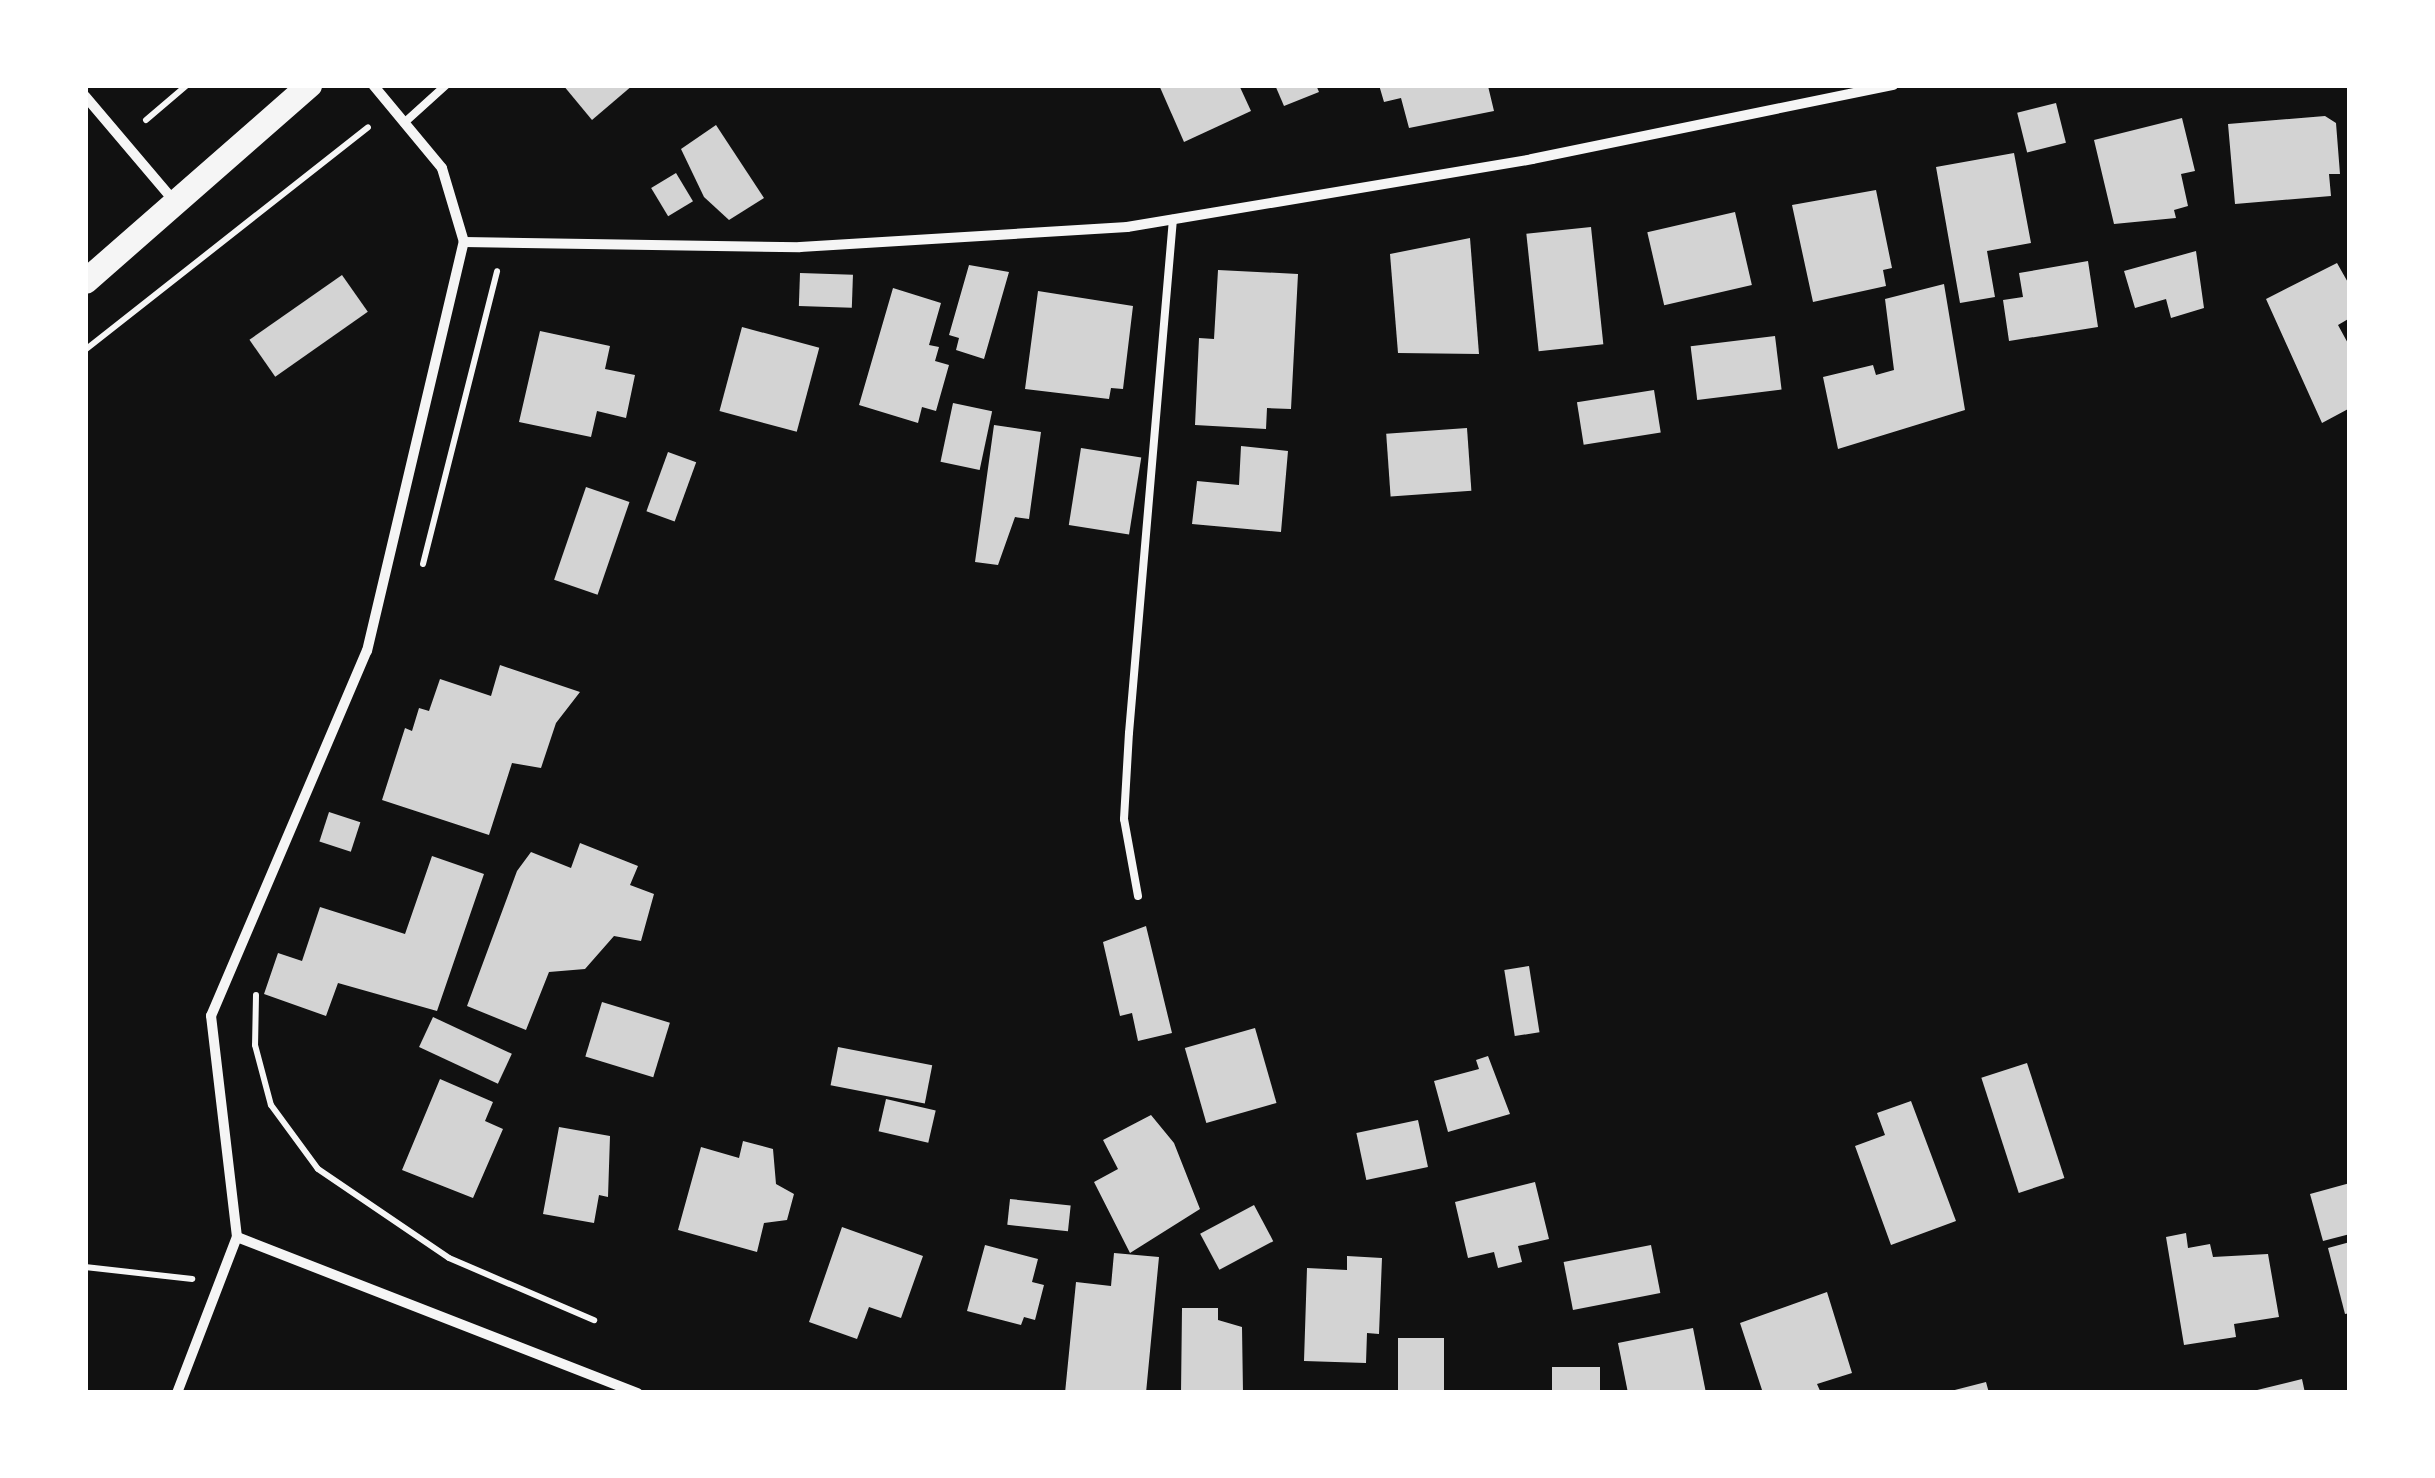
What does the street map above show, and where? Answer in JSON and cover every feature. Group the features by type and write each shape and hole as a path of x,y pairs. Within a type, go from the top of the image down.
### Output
{"main road":[{"path":"85,280 176,205 309,85"}],"street":[{"path":"177,1393 237,1237 211,1016 367,651 464,242 442,168 373,85"},
{"path":"464,242 800,246 1173,220 1532,160 1892,85"},
{"path":"85,96 176,205"},
{"path":"237,1237 638,1393"}],"lane":[{"path":"404,123 446,85"},
{"path":"1138,896 1124,819 1128,733 1173,220"}],"path":[{"path":"122,140 187,85"},
{"path":"85,350 392,108"},
{"path":"419,575 504,242"},
{"path":"257,987 254,1045 271,1105 318,1169 449,1258 594,1320"},
{"path":"85,1266 218,1282"}],"building":[{"path":"563,85 633,85 592,120"},
{"path":"1159,85 1239,85 1251,111 1184,142"},
{"path":"1275,85 1316,85 1319,92 1284,106"},
{"path":"1379,85 1488,86 1494,111 1409,128 1401,98 1384,102"},
{"path":"2056,103 2066,143 2027,152 2017,113"},
{"path":"2325,116 2336,123 2340,174 2329,174 2331,196 2235,204 2228,124"},
{"path":"2182,118 2195,171 2181,174 2188,206 2174,210 2176,218 2114,224 2094,140"},
{"path":"716,125 764,198 729,220 704,197 681,149"},
{"path":"2014,153 2031,243 1987,251 1995,297 1960,303 1936,167"},
{"path":"676,173 693,201 668,216 651,188"},
{"path":"1876,190 1892,268 1883,270 1886,286 1813,302 1792,205"},
{"path":"1735,212 1752,285 1664,305 1647,232"},
{"path":"1591,227 1603,344 1539,351 1526,234"},
{"path":"1470,238 1479,354 1398,353 1390,254"},
{"path":"2196,251 2204,308 2171,318 2166,299 2135,308 2124,271"},
{"path":"2088,261 2098,327 2009,341 2003,300 2023,297 2019,273"},
{"path":"2337,263 2350,286 2350,318 2338,325 2350,347 2350,408 2322,423 2266,299"},
{"path":"969,265 1009,272 984,359 956,350 959,338 949,335"},
{"path":"1218,270 1298,274 1291,409 1267,408 1266,429 1195,425 1199,338 1214,339"},
{"path":"800,273 853,275 852,308 799,306"},
{"path":"342,275 368,312 275,377 249,340"},
{"path":"1944,284 1965,410 1838,449 1823,377 1873,365 1876,375 1894,370 1885,299"},
{"path":"893,288 941,303 929,345 939,347 935,361 949,365 936,411 922,407 918,423 859,405"},
{"path":"1038,291 1133,306 1123,389 1111,388 1109,399 1025,389"},
{"path":"742,327 819,348 797,432 719,411"},
{"path":"540,331 610,346 605,369 635,375 626,418 597,411 591,437 519,422"},
{"path":"1775,336 1782,390 1697,400 1691,346"},
{"path":"1654,390 1661,432 1584,445 1577,402"},
{"path":"953,403 992,411 980,470 941,462"},
{"path":"994,425 1041,432 1029,519 1015,517 998,565 975,562"},
{"path":"1467,428 1471,491 1391,496 1386,434"},
{"path":"1241,446 1288,451 1281,532 1192,524 1197,481 1239,485"},
{"path":"1081,448 1141,458 1129,535 1069,525"},
{"path":"668,452 696,462 675,521 646,511"},
{"path":"586,487 629,502 598,595 554,580"},
{"path":"500,665 580,692 556,723 541,768 512,763 489,835 382,800 405,728 412,731 419,708 429,711 440,679 491,696"},
{"path":"329,812 360,822 351,852 319,841"},
{"path":"580,843 638,866 630,885 654,894 641,941 614,936 585,969 549,972 526,1030 467,1006 517,871 531,852 571,868"},
{"path":"432,856 484,874 437,1011 338,983 326,1016 264,994 278,953 302,961 320,907 405,934"},
{"path":"1146,926 1172,1033 1138,1041 1132,1013 1120,1016 1103,942"},
{"path":"1529,966 1539,1032 1515,1036 1504,970"},
{"path":"602,1002 670,1023 653,1077 585,1057"},
{"path":"433,1017 512,1054 498,1084 419,1047"},
{"path":"1255,1028 1276,1103 1206,1123 1185,1048"},
{"path":"838,1047 932,1065 925,1104 831,1085"},
{"path":"1488,1056 1510,1114 1448,1132 1434,1081 1479,1069 1476,1060"},
{"path":"2027,1063 2064,1178 2019,1193 1981,1078"},
{"path":"440,1079 493,1102 485,1121 503,1129 473,1198 402,1170"},
{"path":"886,1099 936,1110 928,1143 879,1131"},
{"path":"1911,1101 1956,1221 1891,1245 1855,1146 1885,1135 1877,1113"},
{"path":"1151,1115 1174,1143 1200,1209 1130,1253 1094,1182 1118,1169 1103,1140"},
{"path":"1418,1120 1428,1167 1366,1180 1356,1133"},
{"path":"559,1127 610,1136 608,1197 599,1195 594,1223 543,1214"},
{"path":"743,1141 773,1149 776,1184 794,1194 787,1220 764,1223 757,1252 678,1230 701,1147 739,1158"},
{"path":"1535,1182 1549,1239 1518,1246 1522,1262 1498,1268 1494,1252 1468,1258 1455,1202"},
{"path":"2350,1183 2350,1234 2323,1241 2310,1194"},
{"path":"1010,1199 1071,1205 1068,1231 1007,1225"},
{"path":"1254,1205 1273,1241 1219,1270 1200,1234"},
{"path":"842,1227 923,1256 901,1318 869,1307 857,1339 809,1322"},
{"path":"2186,1233 2188,1248 2210,1244 2213,1257 2268,1254 2279,1317 2234,1324 2236,1337 2184,1345 2166,1237"},
{"path":"2350,1242 2350,1313 2345,1314 2328,1248"},
{"path":"985,1245 1038,1259 1032,1282 1044,1285 1035,1320 1024,1317 1021,1325 967,1311"},
{"path":"1651,1245 1660,1293 1573,1310 1564,1262"},
{"path":"1114,1253 1159,1257 1146,1393 1065,1393 1076,1282 1111,1286"},
{"path":"1347,1256 1382,1258 1379,1334 1367,1333 1366,1363 1304,1361 1307,1268 1347,1270"},
{"path":"1827,1292 1852,1373 1817,1384 1821,1393 1763,1393 1740,1323"},
{"path":"1182,1308 1218,1308 1218,1320 1242,1327 1243,1393 1181,1393"},
{"path":"1693,1328 1706,1393 1628,1393 1618,1343"},
{"path":"1398,1338 1444,1338 1444,1393 1398,1393"},
{"path":"1552,1367 1600,1367 1600,1393 1552,1393"},
{"path":"2302,1379 2305,1393 2249,1393 2249,1392"},
{"path":"1986,1382 1989,1393 1947,1392"}]}
